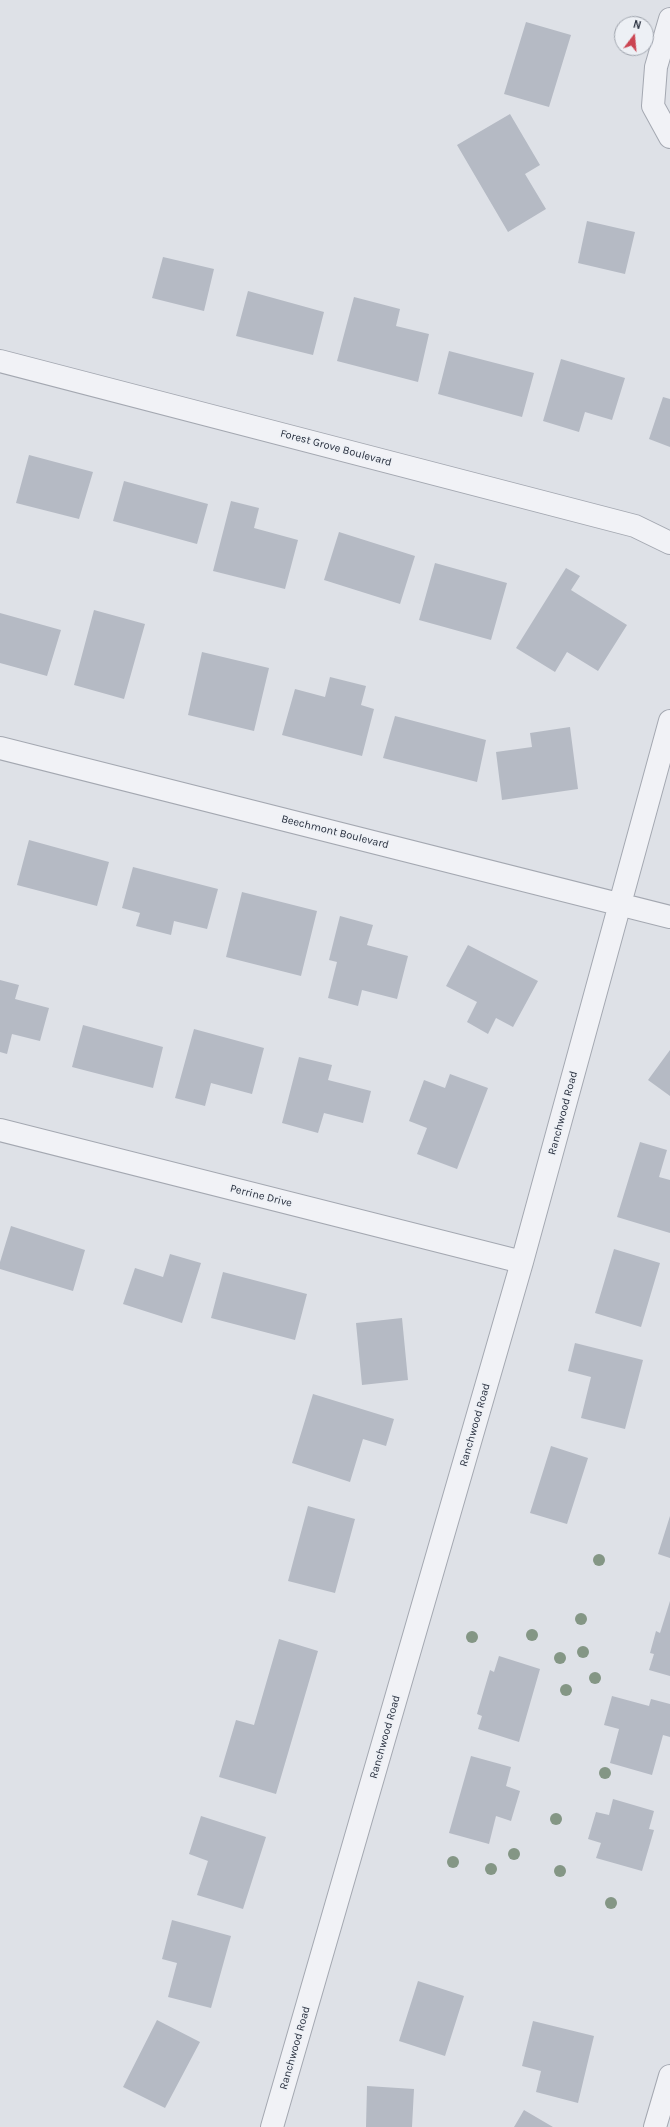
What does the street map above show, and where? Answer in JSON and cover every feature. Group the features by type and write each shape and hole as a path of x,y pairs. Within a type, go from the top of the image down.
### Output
{"street":[{"path":"670,19 656,67 653,106 670,137"},
{"name":"Forest Grove Boulevard","path":"0,361 635,526 670,543"},
{"name":"Ranchwood Road","path":"272,2127 522,1262 670,721"},
{"name":"Beechmont Boulevard","path":"0,748 670,917"},
{"name":"Perrine Drive","path":"0,1130 522,1262"},
{"path":"655,2127 670,2076"}],"building":[{"path":"526,22 571,35 549,107 504,94"},
{"path":"510,114 540,165 525,174 546,209 508,232 457,145"},
{"path":"587,221 635,232 625,274 578,263"},
{"path":"163,257 214,269 204,311 152,298"},
{"path":"248,291 324,312 313,355 236,336"},
{"path":"354,297 400,309 396,326 429,334 418,382 337,361"},
{"path":"449,351 534,373 522,417 438,394"},
{"path":"561,359 625,378 612,420 585,412 579,432 543,421"},
{"path":"663,397 670,399 670,447 649,439"},
{"path":"29,455 93,472 79,519 16,503"},
{"path":"124,481 208,504 197,544 113,521"},
{"path":"231,501 259,508 254,528 298,540 285,589 213,571"},
{"path":"339,532 415,556 400,604 324,580"},
{"path":"435,563 507,583 491,640 419,620"},
{"path":"566,568 580,576 571,590 627,625 598,671 567,652 555,672 516,648"},
{"path":"94,610 145,624 124,699 74,685"},
{"path":"0,613 61,630 47,676 0,663"},
{"path":"202,652 269,668 254,731 188,715"},
{"path":"330,677 366,686 361,705 374,709 362,756 282,735 295,689 325,697"},
{"path":"395,716 486,740 477,782 383,758"},
{"path":"570,727 578,789 502,800 496,752 532,747 530,733"},
{"path":"29,840 109,862 97,906 17,885"},
{"path":"133,867 218,889 207,929 174,921 171,935 136,926 140,913 122,908"},
{"path":"242,892 317,911 301,976 226,957"},
{"path":"340,916 373,925 367,945 408,956 397,999 362,990 358,1006 328,998 337,962 329,960"},
{"path":"468,945 538,981 513,1027 496,1018 488,1034 467,1022 477,1002 446,986"},
{"path":"0,980 19,985 15,999 49,1008 40,1041 12,1034 7,1054 0,1052"},
{"path":"83,1025 163,1047 153,1088 72,1067"},
{"path":"194,1029 264,1048 252,1094 211,1083 205,1106 175,1098"},
{"path":"670,1050 670,1096 648,1080"},
{"path":"299,1057 332,1065 328,1080 371,1091 363,1123 324,1113 318,1133 282,1123"},
{"path":"450,1074 488,1088 457,1169 417,1154 427,1128 409,1121 424,1080 445,1088"},
{"path":"640,1142 667,1150 659,1177 670,1180 670,1233 617,1217"},
{"path":"11,1226 85,1250 73,1291 0,1269 0,1262"},
{"path":"614,1249 660,1263 641,1327 595,1313"},
{"path":"170,1254 201,1263 182,1323 123,1304 135,1268 163,1277"},
{"path":"223,1272 307,1294 295,1340 211,1318"},
{"path":"402,1318 408,1380 362,1385 356,1323"},
{"path":"575,1343 643,1360 625,1429 581,1418 591,1377 568,1371"},
{"path":"313,1394 394,1419 386,1446 363,1439 350,1482 292,1463"},
{"path":"551,1446 588,1458 567,1524 530,1513"},
{"path":"308,1506 355,1519 335,1593 288,1581"},
{"path":"670,1516 670,1558 658,1554"},
{"path":"670,1601 670,1676 649,1670 654,1654 650,1653 656,1631 660,1633"},
{"path":"279,1639 318,1651 276,1794 219,1777 236,1720 254,1725"},
{"path":"499,1656 540,1669 519,1742 478,1729 482,1716 477,1714 490,1670 494,1672"},
{"path":"612,1696 649,1706 651,1699 670,1704 670,1737 663,1735 652,1775 610,1763 619,1729 604,1725"},
{"path":"471,1756 511,1767 506,1786 520,1791 511,1821 496,1816 489,1844 449,1833"},
{"path":"613,1799 654,1811 649,1829 654,1830 642,1871 596,1858 601,1843 588,1839 596,1812 609,1815"},
{"path":"201,1816 266,1837 243,1909 197,1895 208,1861 189,1854"},
{"path":"172,1920 231,1936 211,2008 168,1997 177,1963 162,1959"},
{"path":"418,1981 464,1996 445,2056 399,2041"},
{"path":"157,2020 200,2042 165,2108 123,2087"},
{"path":"533,2021 594,2036 578,2103 536,2092 541,2071 522,2066"},
{"path":"367,2086 414,2089 412,2127 366,2127"},
{"path":"524,2110 553,2127 514,2127"}]}
